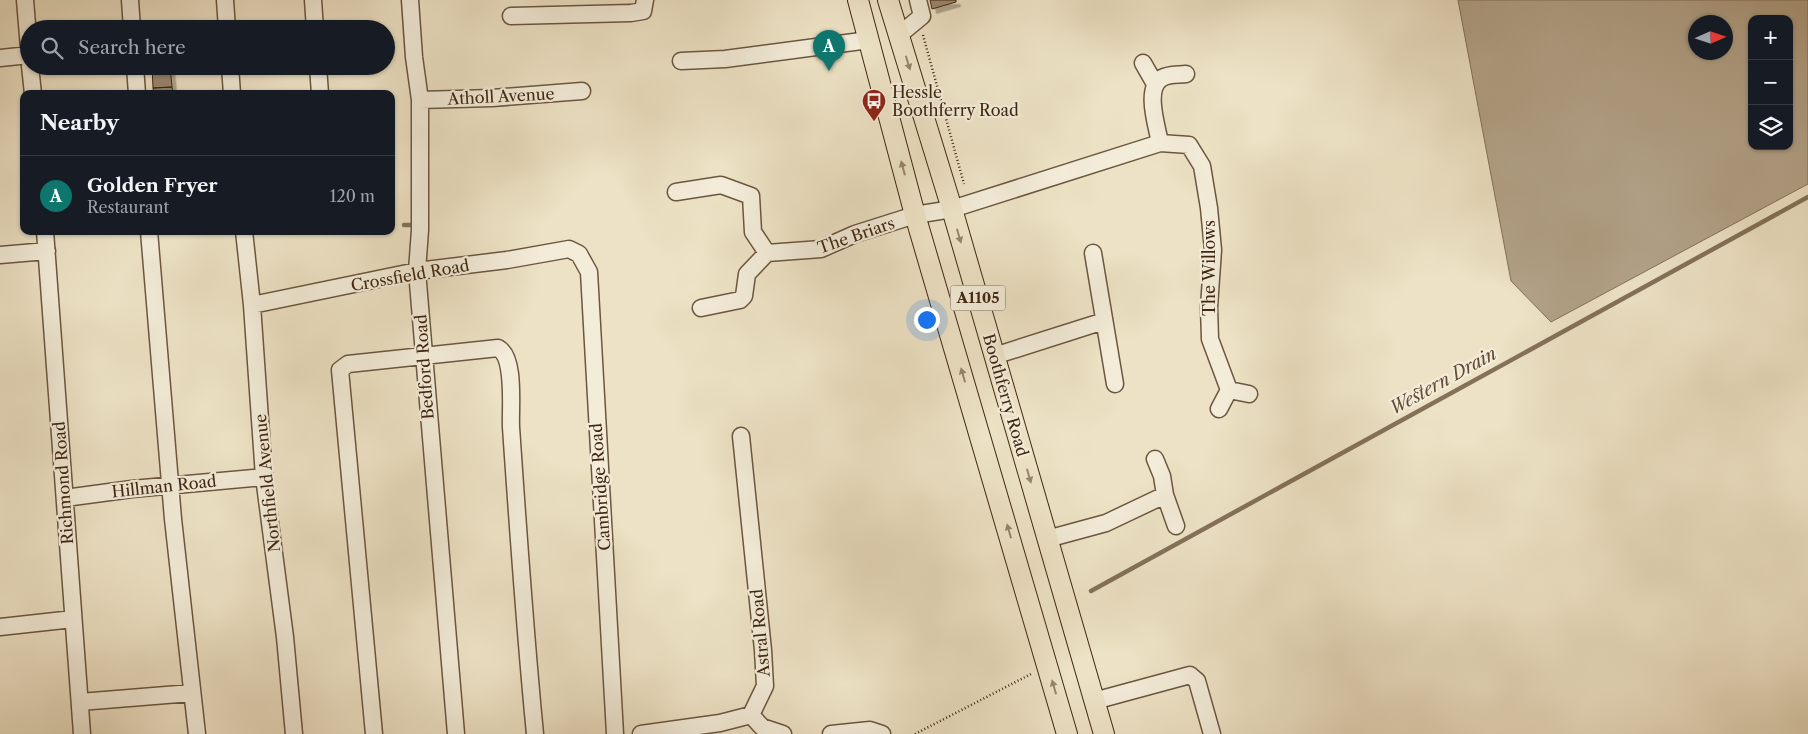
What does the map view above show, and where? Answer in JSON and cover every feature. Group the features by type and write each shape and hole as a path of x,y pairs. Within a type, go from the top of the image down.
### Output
{"main road":[{"name":"A1105","path":"858,0 916,215 1067,734"},
{"name":"Boothferry Road","path":"888,0 952,209 1104,734"}],"street":[{"path":"24,0 26,20"},
{"path":"130,0 131,20"},
{"path":"225,0 226,20"},
{"path":"313,0 314,20"},
{"name":"Bedford Road","path":"410,0 414,57 420,100 420,230 417,271 456,734"},
{"path":"511,16 631,13 643,11 645,0"},
{"path":"899,35 922,16 918,0"},
{"path":"681,61 749,56 869,40"},
{"path":"0,58 20,56"},
{"path":"1143,63 1156,84"},
{"path":"1160,143 1152,94 1156,84 1162,77 1186,74"},
{"path":"31,75 33,90"},
{"path":"136,75 137,90"},
{"path":"231,75 232,90"},
{"path":"319,75 320,90"},
{"name":"Atholl Avenue","path":"420,100 492,98 582,91"},
{"name":"The Willows","path":"952,209 1160,143 1189,145 1202,166 1212,250 1208,306 1210,339 1229,390"},
{"path":"676,192 721,185 752,196 753,232 767,253 749,271 744,296 740,300 701,308"},
{"name":"The Briars","path":"767,253 821,248 855,234 916,215 952,209"},
{"name":"Richmond Road","path":"45,235 82,734"},
{"path":"149,235 170,485 197,734"},
{"name":"Northfield Avenue","path":"244,235 252,305 264,477 285,637 294,734"},
{"name":"Crossfield Road","path":"252,305 417,271 507,260 569,248"},
{"name":"Cambridge Road","path":"569,248 579,254 589,272 615,734"},
{"path":"0,255 47,251"},
{"path":"1093,253 1115,384"},
{"path":"994,356 1104,321"},
{"path":"374,734 340,370 348,364 498,348 507,357 510,367 511,430 535,734"},
{"path":"1219,408 1229,390 1249,394"},
{"name":"Astral Road","path":"741,436 765,686 751,715"},
{"path":"1155,459 1162,476 1165,496 1176,526"},
{"name":"Hillman Road","path":"64,498 170,485 264,477"},
{"path":"1047,539 1106,523 1165,496"},
{"path":"0,627 73,619"},
{"path":"1094,701 1190,675 1197,681 1212,734"},
{"path":"80,702 191,692"},
{"path":"641,734 720,723 751,715 762,727 783,734"},
{"path":"831,734 870,730 882,734"}],"path":[{"path":"915,734 1039,670"}],"shaded area":[{"path":"1458,0 1808,0 1808,184 1551,322 1511,281"}],"building":[{"path":"930,0 956,0 956,2 932,9"},
{"path":"152,75 171,75 172,87 153,88"},
{"path":"172,87 172,90 153,90 153,88"}],"waterway":[{"name":"Western Drain","path":"1091,591 1808,197"},
{"path":"404,225 417,225"}],"place":[{"name":"Golden Fryer","path":"829,71"},
{"name":"Hessle Boothferry Road","path":"874,122"}]}
